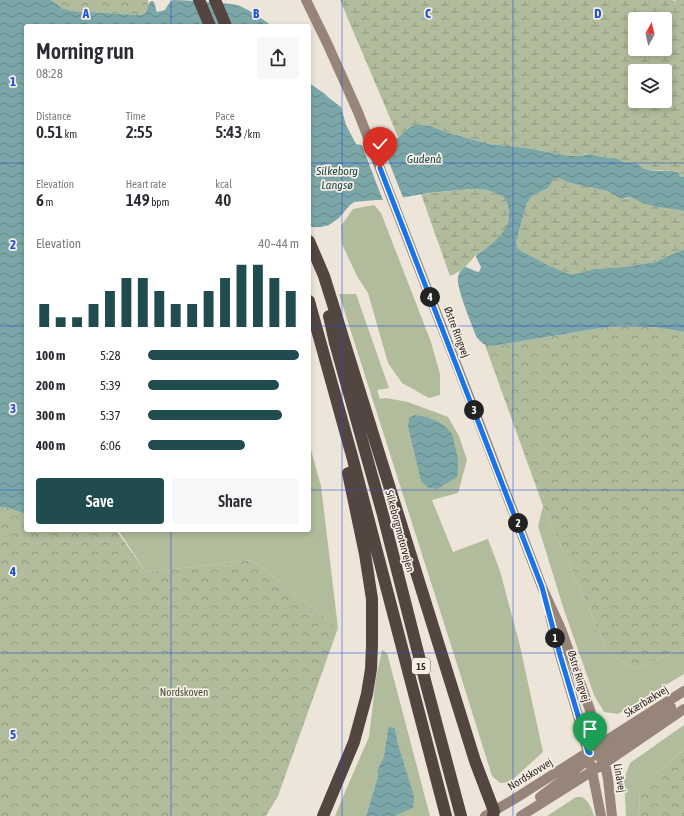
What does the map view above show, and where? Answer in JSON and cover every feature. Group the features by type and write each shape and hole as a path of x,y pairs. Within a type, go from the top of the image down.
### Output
{"highway":[{"path":"199,0 209,24"},
{"path":"215,0 225,24"},
{"path":"311,245 324,276 331,309 348,356 475,761 490,814"},
{"name":"Silkeborgmotorvejen","path":"311,259 331,309 335,343 383,515 461,816"},
{"name":"15","path":"311,308 352,456 446,816"},
{"path":"321,346 365,554 372,599 371,669 367,694 354,742 323,816"}],"main road":[{"name":"Østre Ringvej","path":"306,0 358,112 542,587 561,629 590,710 596,757"},
{"name":"Østre Ringvej","path":"542,587 582,729 596,757"},
{"name":"Skærbækvej","path":"596,757 684,691"},
{"path":"520,816 596,757 672,706 684,696"},
{"path":"596,757 618,754 684,709"},
{"name":"Nordskovvej","path":"490,814 596,757"},
{"path":"596,757 601,816"},
{"path":"596,757 602,781 607,816"},
{"name":"Linåvej","path":"596,757 612,816"}],"green space":[{"path":"51,0 148,0 148,9 141,15 72,11 62,8"},
{"path":"340,0 684,0 684,177 680,176 677,171 648,170 636,163 625,163 616,158 586,154 580,156 569,156 527,148 489,144 449,133 431,126 415,125 410,127 398,137"},
{"path":"555,178 570,183 607,191 625,199 630,197 642,203 657,207 684,211 684,249 655,262 623,267 594,269 569,274 518,249 516,242 527,203 532,196 548,188"},
{"path":"471,189 487,190 504,197 509,209 508,221 500,237 495,242 477,254 463,269 450,276 421,194"},
{"path":"374,205 381,213 431,342 440,374 440,395 429,398 402,383 388,363 368,293 357,276 342,244 341,226 353,209"},
{"path":"339,294 356,294 389,388 377,390 380,399 386,398 408,402 448,417 459,436 467,460 458,493 432,500 453,552 488,539 500,571 520,646 543,752 510,782 500,783 492,776"},
{"path":"619,325 652,327 684,332 684,648 635,669 609,654 543,506 485,345 493,346"},
{"path":"311,450 321,486 338,628 252,560 146,572 119,532 311,532"},
{"path":"543,506 609,654 635,669 684,648 684,674 618,714 604,712 594,695 564,610 538,526"},
{"name":"Nordskoven","path":"0,507 24,513 24,532 117,532 146,572 252,560 338,628 278,796 266,816 0,816"},
{"path":"382,650 387,653 430,816 395,816 413,808 414,800 395,728 388,729 384,757 378,769 378,776 366,816 335,816 369,737 376,678"},
{"path":"684,725 684,750 639,787 640,816 626,816 624,779 630,763"},
{"path":"684,750 684,816 640,816 639,787"},
{"path":"576,797 582,797 587,801 594,816 547,816"}],"water":[{"path":"0,0 51,0 62,8 72,11 141,15 145,13 151,1 154,2 157,12 165,10 169,3 173,0 237,5 255,14 269,24 24,24 24,513 0,507"},
{"path":"311,84 341,107 346,125 356,144 369,147 392,141 410,127 421,125 431,126 449,133 489,144 527,148 569,156 589,154 616,158 625,163 636,163 648,170 678,172 680,176 684,177 684,211 657,207 642,203 630,197 622,199 607,191 570,183 555,178 548,188 532,196 527,203 516,242 518,249 569,274 594,269 623,267 655,262 684,249 684,332 652,327 619,325 493,346 483,344 476,336 459,289 458,277 460,271 465,267 479,272 481,267 476,257 477,254 492,244 499,237 508,223 508,206 504,197 487,190 471,189 428,193 389,200 354,202 339,218 329,225 311,227"},
{"path":"414,415 427,417 442,424 452,434 458,459 458,474 456,478 437,489 426,486 421,481 408,426 409,418"},
{"path":"390,727 395,728 398,744 414,796 413,808 395,816 366,816 378,776 378,769 384,756 388,729"}],"pier":[{"path":"381,142 404,200 384,203 361,143 369,145"}],"route":[{"path":"380,168 542,587 588,752 590,753"}],"water label":[{"name":"Gudenå","path":"424,159"},
{"name":"Silkeborg Langsø","path":"337,178"}]}
